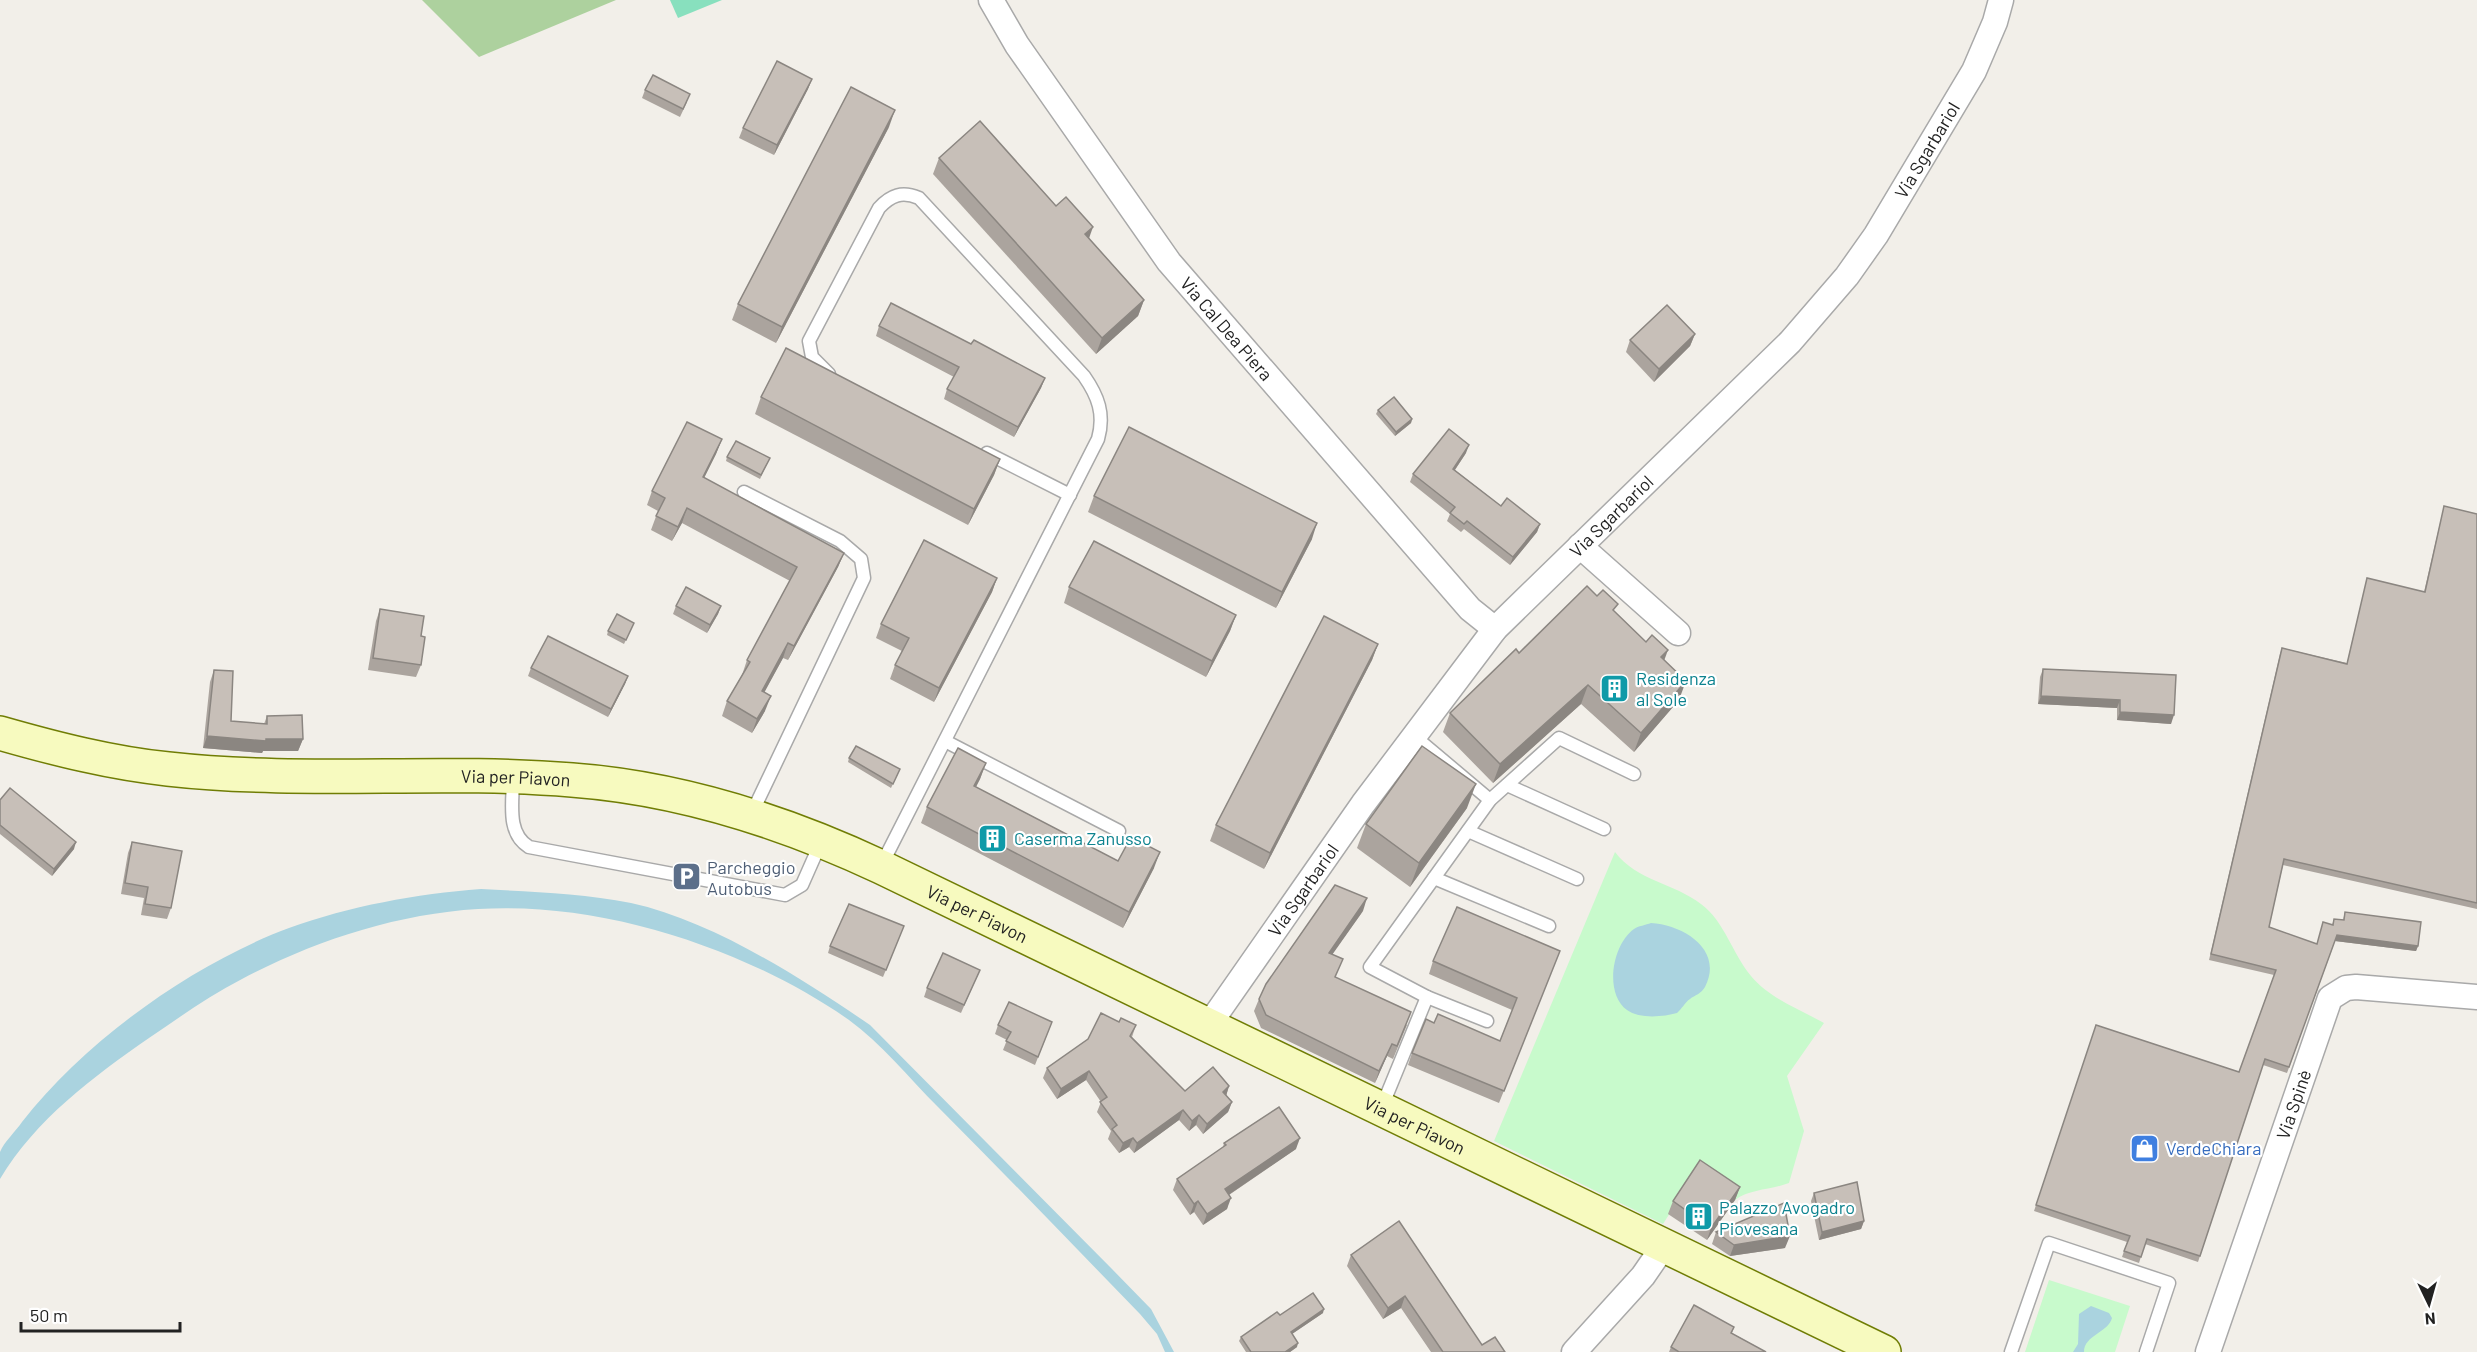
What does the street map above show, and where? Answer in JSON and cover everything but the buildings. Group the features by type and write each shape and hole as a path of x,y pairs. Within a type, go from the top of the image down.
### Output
{"street":[{"name":"Via Cal Dea Piera","path":"991,0 1017,45 1169,262 1470,609 1495,629"},
{"name":"Via Sgarbariol","path":"1208,1026 1363,804 1495,629 1790,342 1847,276 1876,235 1974,71 1995,22 2001,0"},
{"path":"1580,546 1678,633"},
{"name":"Via per Piavon","path":"0,733 104,760 168,770 281,776 513,777 616,785 750,816 821,841 881,867 1884,1352"},
{"name":"Via Spinè","path":"2208,1352 2330,998 2346,988 2356,987 2477,997"},
{"path":"1574,1352 1643,1276 1663,1247"}],"lane":[{"path":"840,379 829,374 812,357 809,341 879,208 888,198 899,194 919,198 1084,376 1100,406 1101,429 1070,495 881,867"},
{"path":"975,448 1070,495"},
{"path":"744,492 840,542 861,559 864,578 750,816"},
{"path":"1414,736 1490,800"},
{"path":"1487,1021 1427,997 1370,968 1490,800 1559,738 1634,774"},
{"path":"945,741 1119,831"},
{"path":"513,777 513,827 521,841 529,847 785,895 802,885 821,841"},
{"path":"1507,785 1604,829"},
{"path":"1468,831 1577,879"},
{"path":"1434,878 1549,926"},
{"path":"1381,1110 1427,997"},
{"path":"2011,1352 2049,1243 2169,1283 2146,1352"}],"green space":[{"path":"422,0 616,0 479,57"},
{"path":"670,0 722,0 678,18"},
{"path":"1615,852 1624,862 1645,876 1701,904 1716,920 1744,967 1758,984 1766,991 1824,1023 1787,1076 1804,1131 1789,1183 1747,1194 1735,1200 1696,1172 1663,1224 1494,1141"},
{"path":"2049,1280 2130,1306 2115,1352 2025,1352"}],"water":[{"path":"481,889 594,897 662,911 724,937 755,953 786,970 870,1025 1151,1309 1174,1352 1165,1352 1157,1334 1140,1314 884,1050 849,1020 766,972 720,952 672,935 623,922 574,913 526,909 478,909 417,917 386,923 327,941 269,965 195,1007 87,1084 48,1118 14,1157 0,1179 2,1148 48,1092 77,1063 143,1008 215,962 252,943 289,928 336,913 432,894"},
{"path":"1651,923 1688,934 1705,951 1709,962 1709,974 1705,987 1688,1000 1677,1013 1651,1016 1632,1013 1620,1002 1615,992 1614,969 1620,946 1634,929"},
{"path":"2091,1306 2109,1313 2112,1318 2106,1327 2088,1342 2084,1352 2073,1352 2078,1344 2079,1314"}],"place":[{"name":"Residenza al Sole","path":"1615,688"},
{"name":"Caserma Zanusso","path":"993,838"},
{"name":"Parcheggio Autobus","path":"686,877"},
{"name":"VerdeChiara","path":"2145,1148"},
{"name":"Palazzo Avogadro Piovesana","path":"1698,1217"}]}
